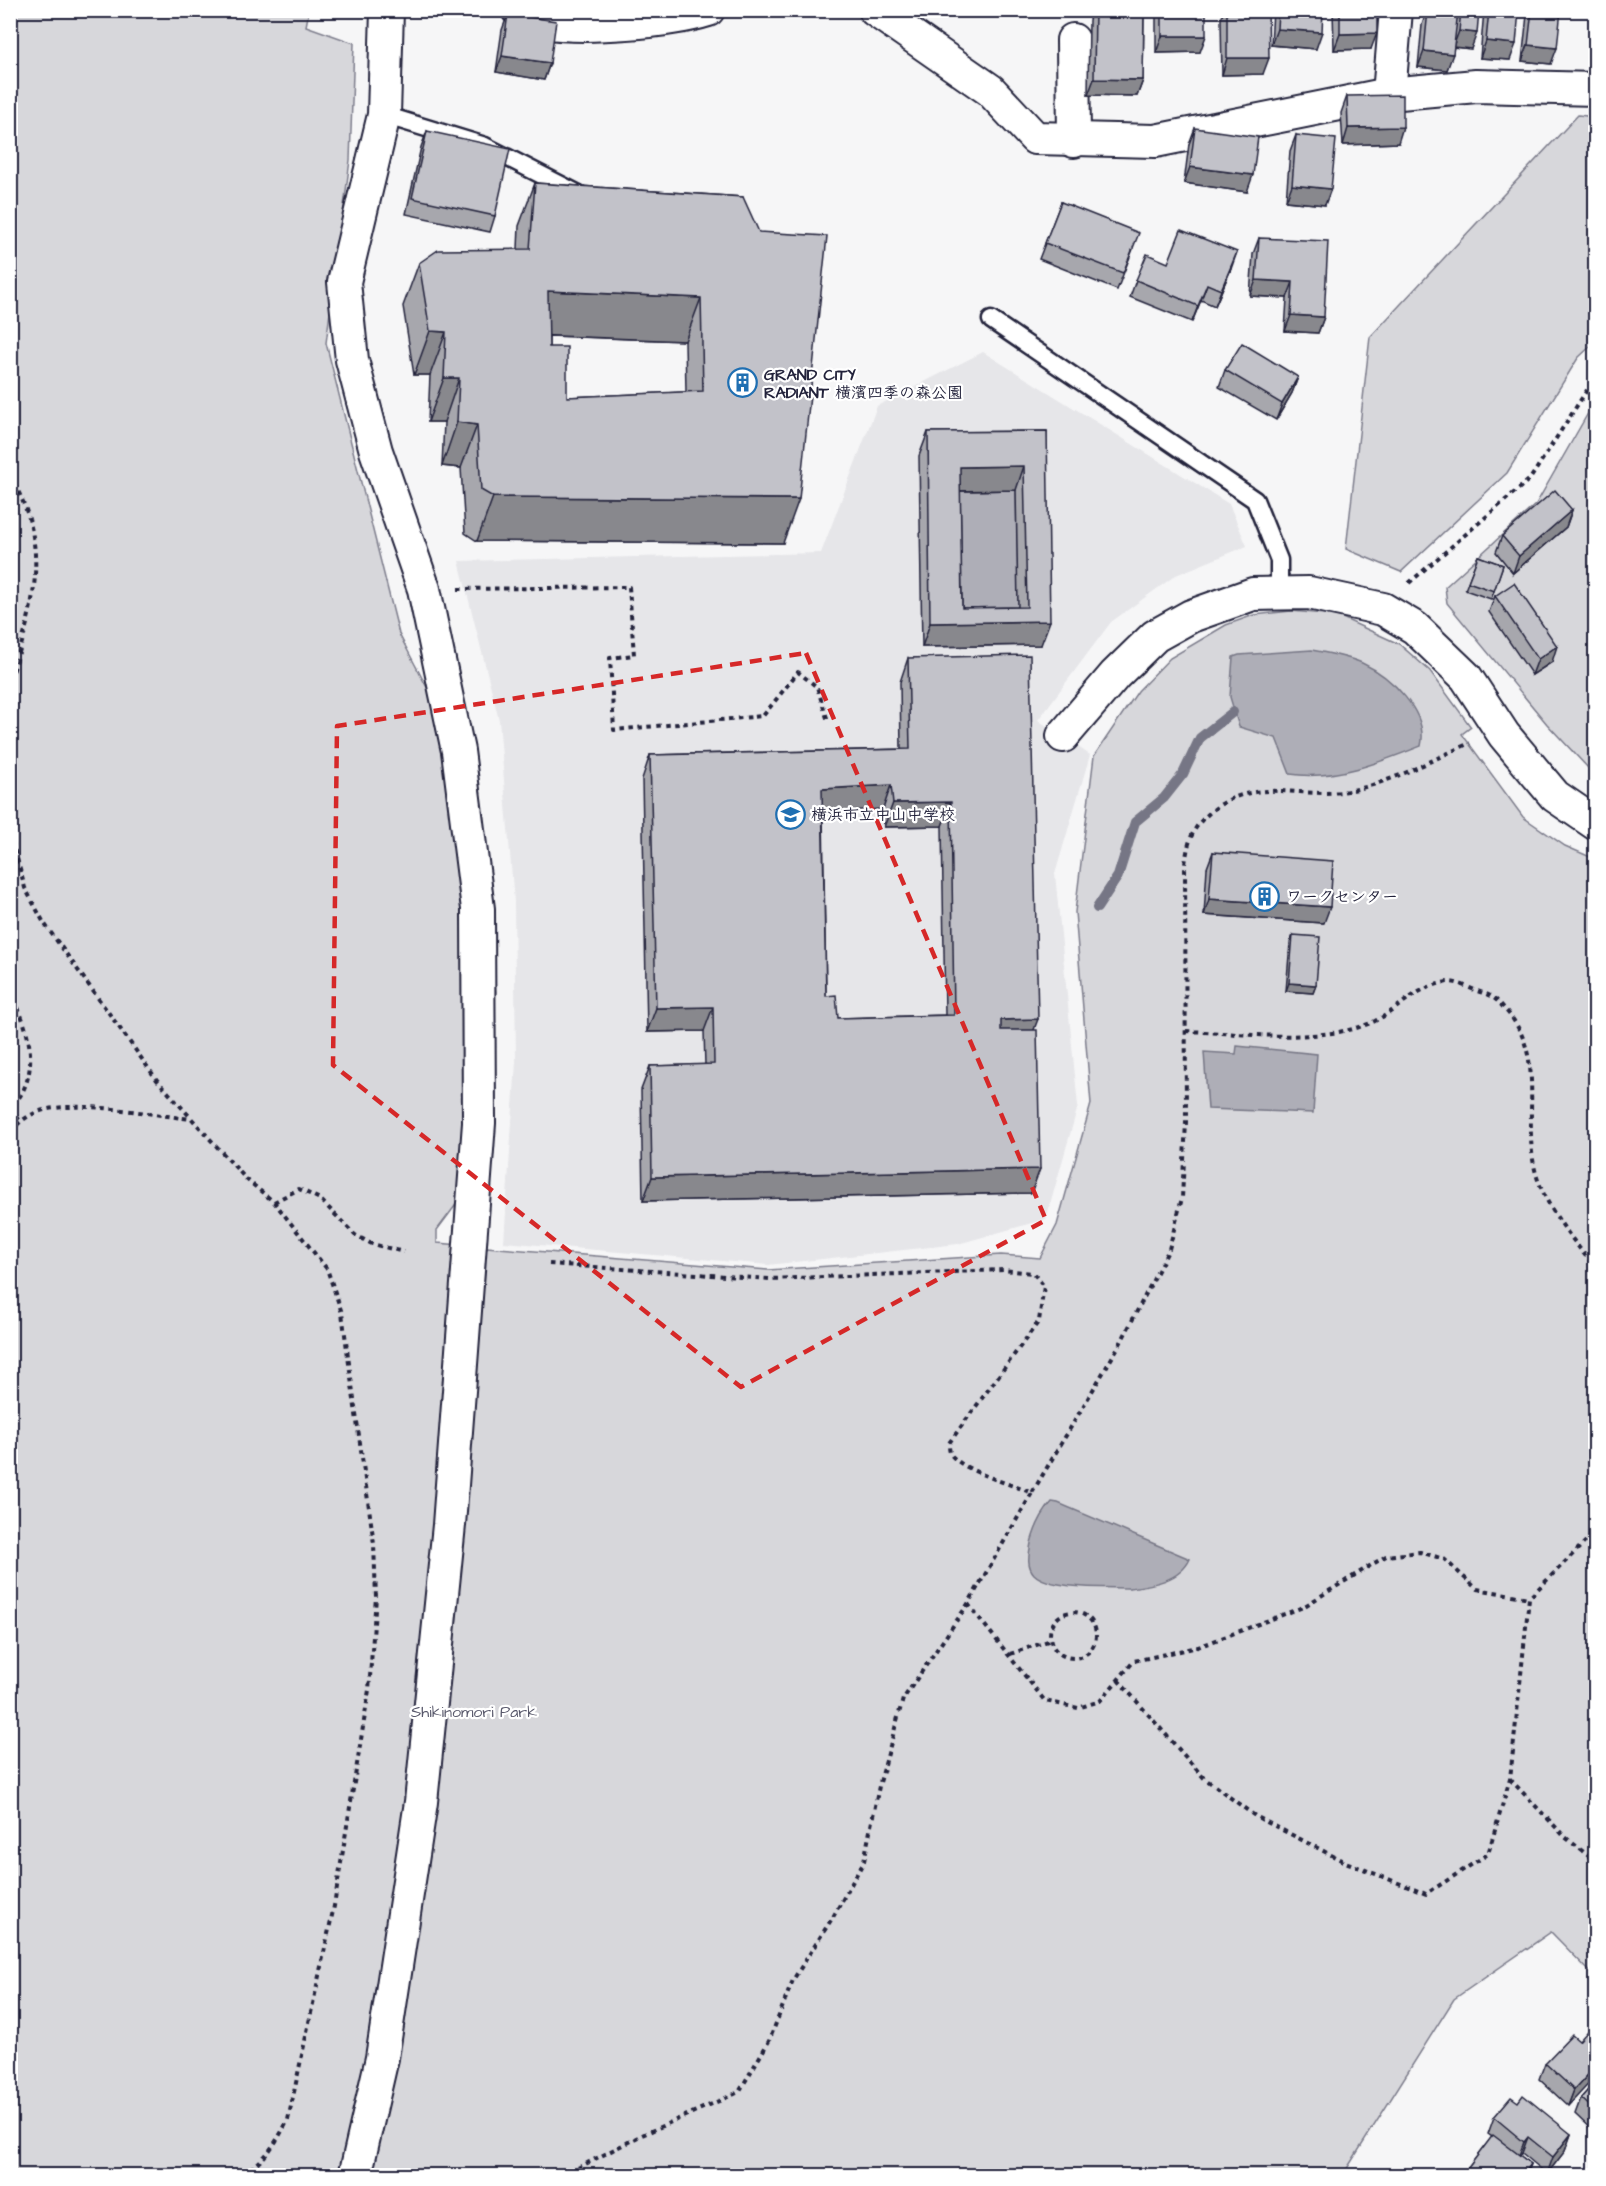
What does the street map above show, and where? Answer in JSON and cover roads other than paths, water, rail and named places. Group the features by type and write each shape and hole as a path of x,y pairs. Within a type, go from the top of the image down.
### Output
{"street":[{"path":"355,2175 382,2058 421,1802 449,1525 479,1123 478,909 458,751 424,589 373,440 352,360 344,282 384,115 387,10"},
{"path":"518,10 543,22 601,24 695,12"},
{"path":"875,10 990,90 1035,138 1074,141 1155,141 1389,94 1476,86 1596,89"},
{"path":"1389,94 1396,10"},
{"path":"1073,40 1074,141"},
{"path":"1063,736 1115,675 1155,636 1191,615 1253,594 1309,593 1383,609 1415,628 1466,677 1504,735 1555,796 1596,824"}],"lane":[{"path":"384,115 484,146 597,204"},
{"path":"991,320 1255,500 1279,560 1279,593"}],"waterway":[{"path":"1097,908 1118,876 1135,822 1164,798 1183,774 1200,738 1233,712"}],"place":[{"name":"GRAND CITY RADIANT 横濱四季の森公園","path":"743,383"},
{"name":"横浜市立中山中学校","path":"790,814"},
{"name":"ワークセンター","path":"1265,896"}],"park label":[{"name":"Shikinomori Park","path":"474,1711"}]}
